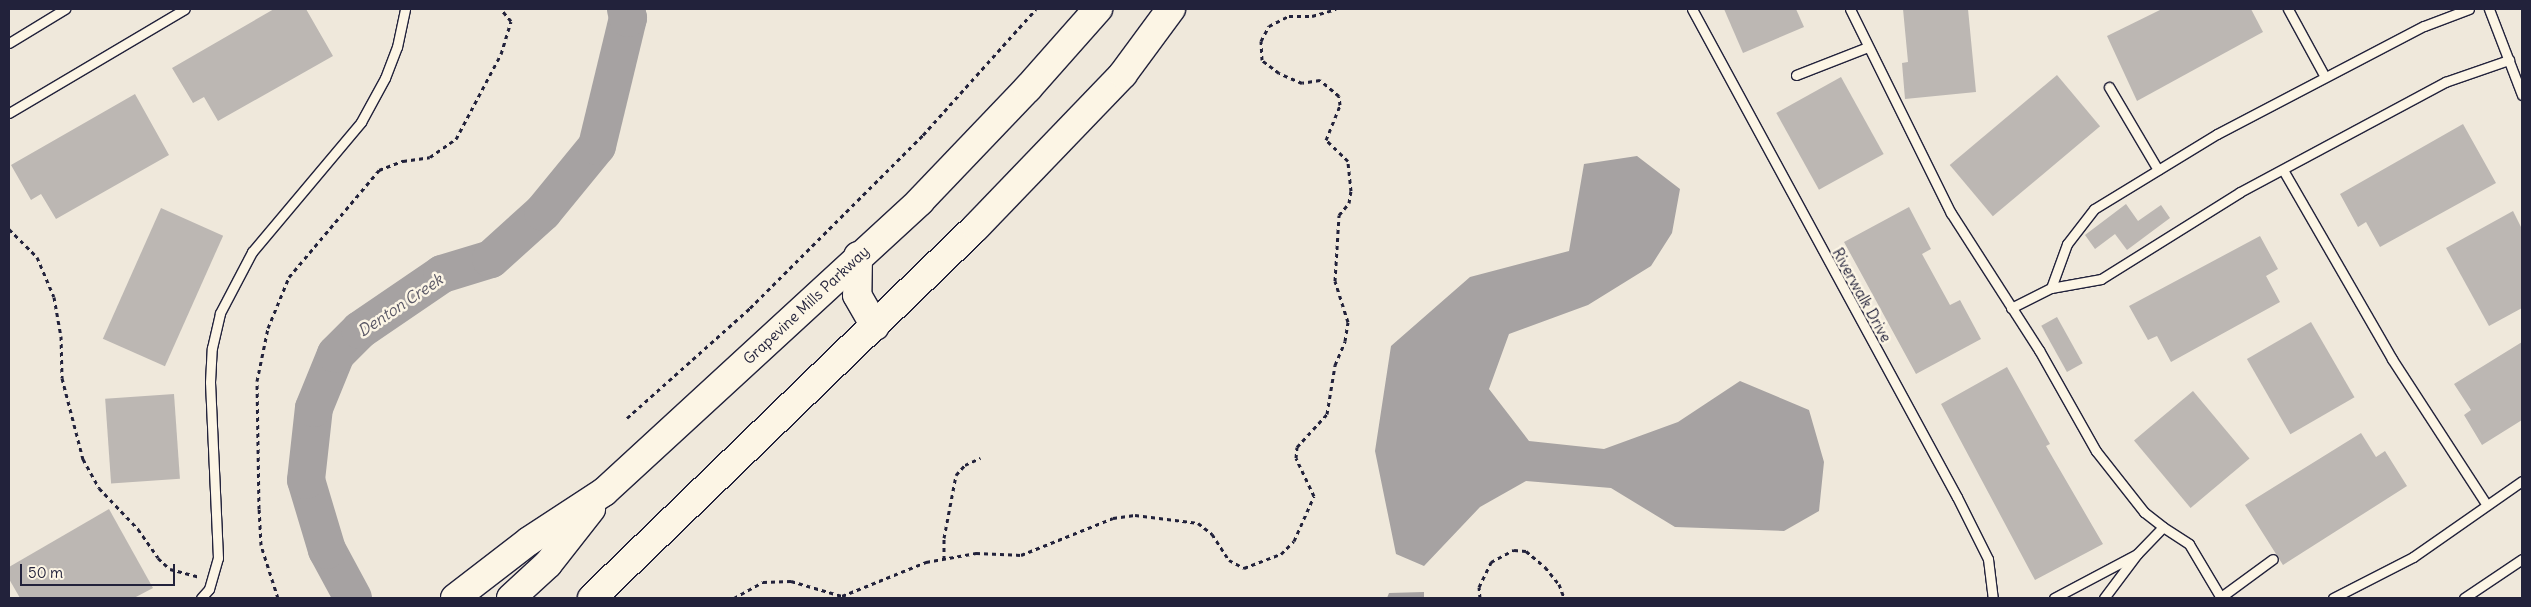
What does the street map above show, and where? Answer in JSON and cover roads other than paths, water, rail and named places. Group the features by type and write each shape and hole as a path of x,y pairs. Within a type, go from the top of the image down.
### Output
{"main road":[{"name":"Grapevine Mills Parkway","path":"511,598 548,564 604,492 858,256 920,201 1028,88 1098,9"},
{"path":"592,598 976,227 1123,74 1171,9"},
{"path":"858,256 856,295 875,326"},
{"path":"457,597 529,541 604,492"}],"lane":[{"path":"9,42 65,9"},
{"path":"9,113 185,9"},
{"path":"201,598 211,580 218,558 210,382 212,348 220,313 252,252 361,122 394,54 405,9"},
{"name":"Riverwalk Drive","path":"1692,9 1957,497 1988,559 1994,598"},
{"path":"1850,9 1951,213 2039,350 2096,451 2144,512 2189,544 2221,598 2273,559"},
{"path":"2288,9 2325,77"},
{"path":"2051,288 2067,244 2094,209 2158,170 2325,77 2424,26 2469,9"},
{"path":"2489,9 2522,95"},
{"path":"1796,75 1868,47"},
{"path":"2011,308 2051,288 2101,279 2175,230 2445,82 2509,60"},
{"path":"2109,87 2158,170"},
{"path":"2282,170 2392,359 2486,504"},
{"path":"2332,598 2413,556 2522,481"},
{"path":"2104,598 2137,554 2163,527"},
{"path":"2054,598 2137,554"},
{"path":"2464,598 2522,559"}],"waterway":[{"name":"Denton Creek","path":"353,598 327,550 306,480 314,408 336,354 360,330 442,274 491,259 543,212 597,146 628,18 626,9"}]}
